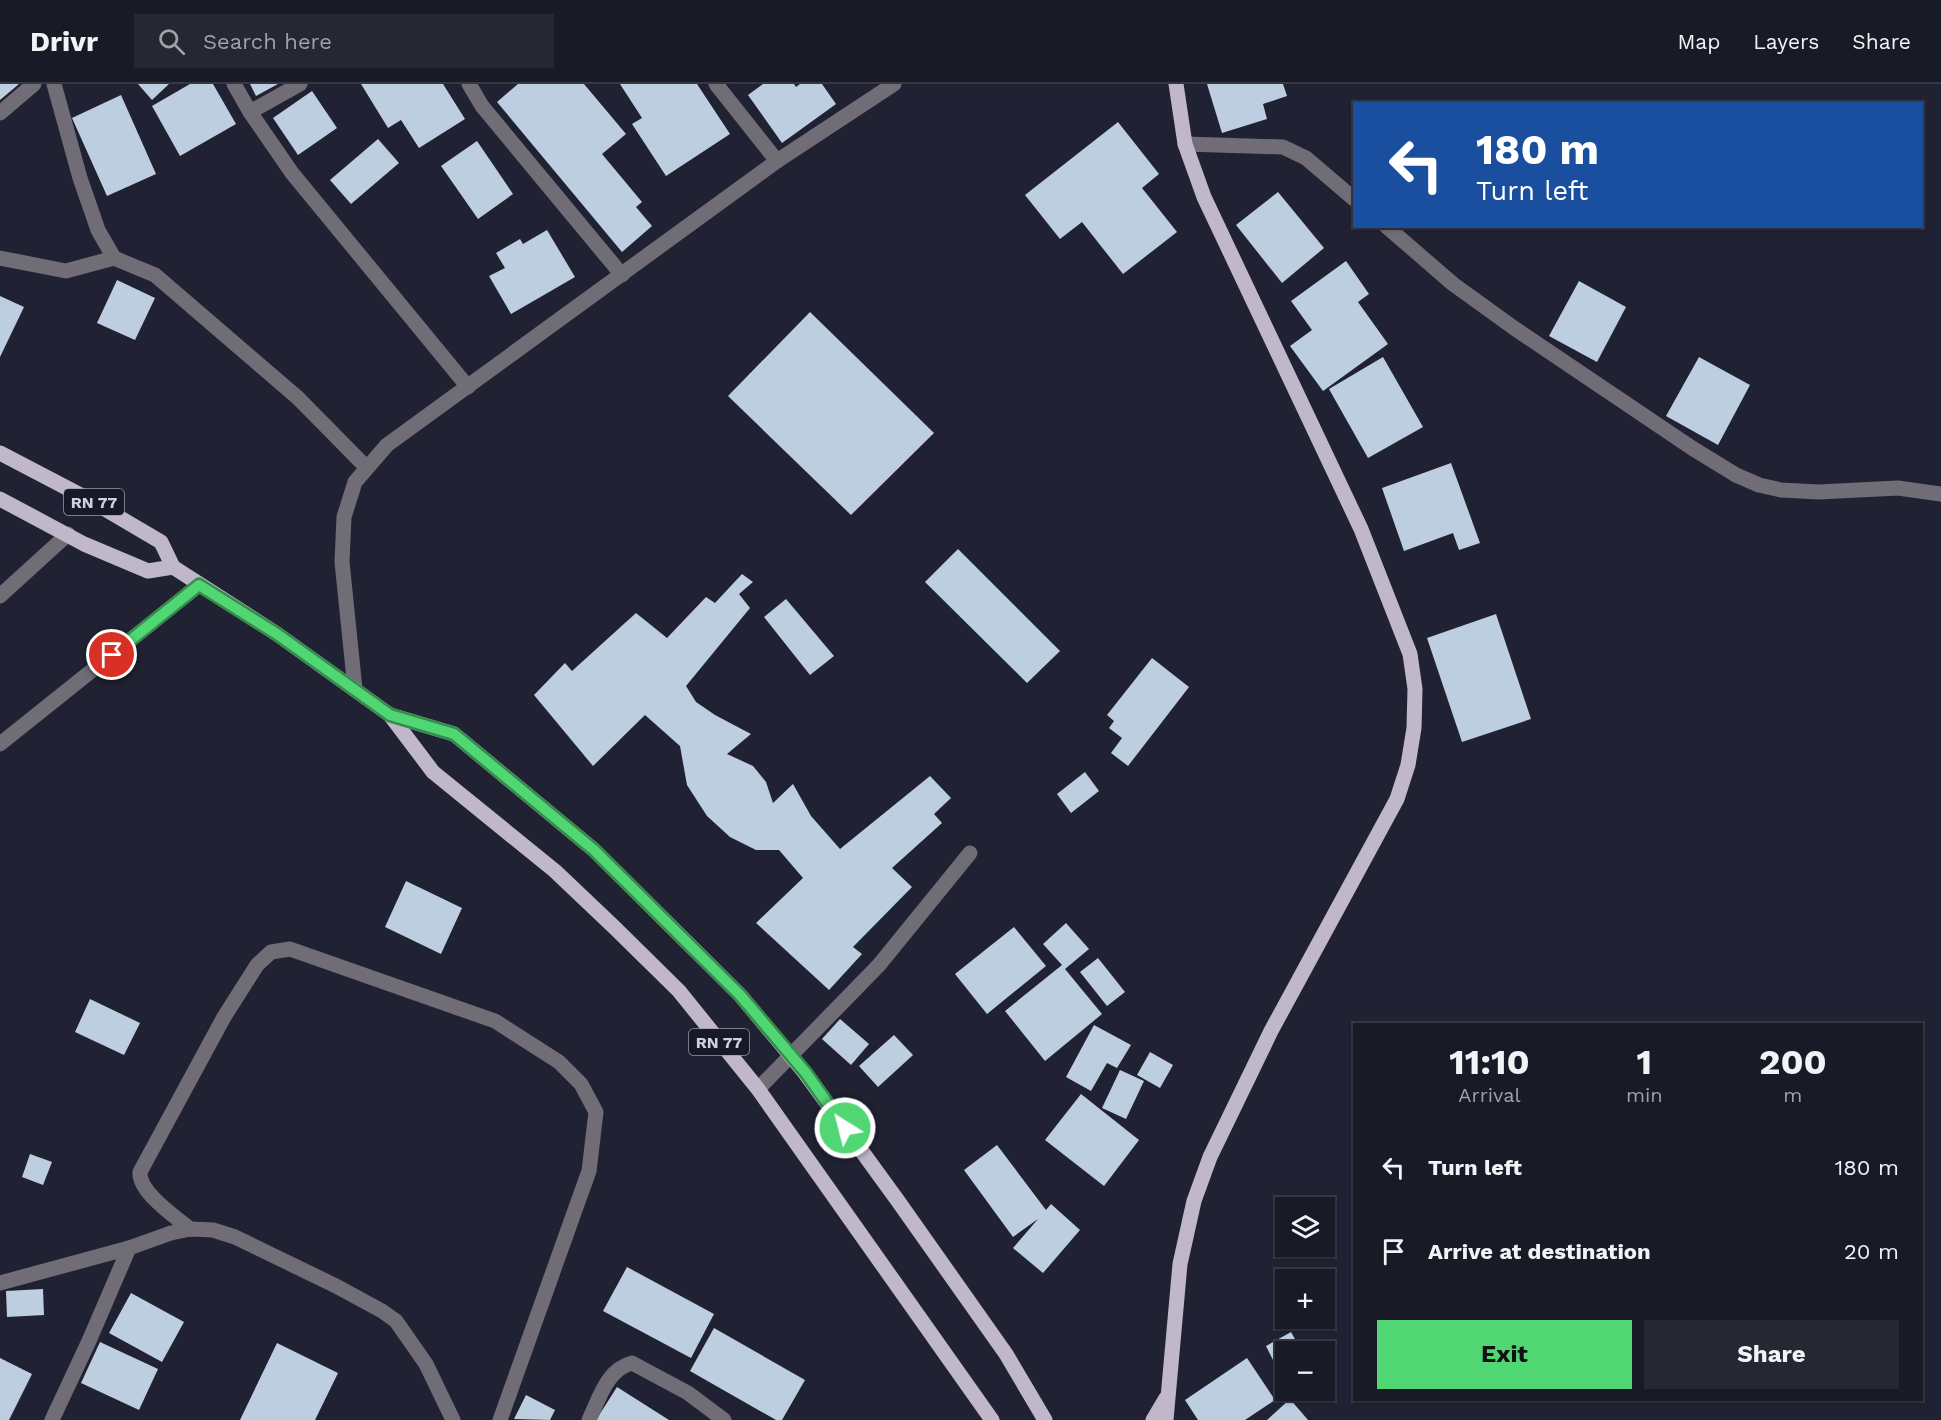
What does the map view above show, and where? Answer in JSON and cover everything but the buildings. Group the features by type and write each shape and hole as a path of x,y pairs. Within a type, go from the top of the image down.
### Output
{"main road":[{"path":"1166,1420 1180,1264 1194,1201 1210,1157 1266,1042 1397,799 1408,765 1414,728 1415,688 1410,654 1360,529 1204,197 1185,144 1176,84"},
{"name":"RN 77","path":"0,453 88,499 161,542 173,567 277,634 390,715 433,772 555,871 679,991 758,1089 992,1420"},
{"path":"0,499 84,544 148,570 173,567"},
{"name":"RN 77","path":"390,715 454,734 594,850 740,995 806,1073 1006,1354 1045,1420"},
{"path":"1153,1420 1167,1396"}],"street":[{"path":"0,112 34,84"},
{"path":"54,84 80,178 98,230 114,258"},
{"path":"234,84 250,112 292,172 468,387"},
{"path":"250,112 300,84"},
{"path":"469,84 482,106 622,275"},
{"path":"716,84 777,161"},
{"path":"355,689 342,562 344,517 355,482 387,445 777,161 894,84"},
{"path":"1185,144 1283,147 1306,158 1353,198"},
{"path":"1388,228 1453,284 1514,328 1736,475 1759,485 1781,490 1819,492 1898,488 1941,494"},
{"path":"0,258 66,271 114,258 155,274 298,398 367,468"},
{"path":"0,596 68,534"},
{"path":"0,744 199,585"},
{"path":"758,1089 879,965 970,854"},
{"path":"190,1229 147,1192 141,1182 140,1172 224,1017 256,965 271,952 290,949 495,1021 559,1062 581,1084 596,1112 589,1171 500,1420"},
{"path":"0,1283 129,1248 171,1233 190,1229 213,1230 235,1237 382,1311 396,1321 409,1338 457,1418"},
{"path":"52,1420 129,1248"},
{"path":"589,1420 604,1387 617,1369 632,1363 688,1394 724,1420"}],"route":[{"path":"112,655 199,585 277,634 390,715 454,734 594,850 740,995 806,1073 845,1128"}]}
